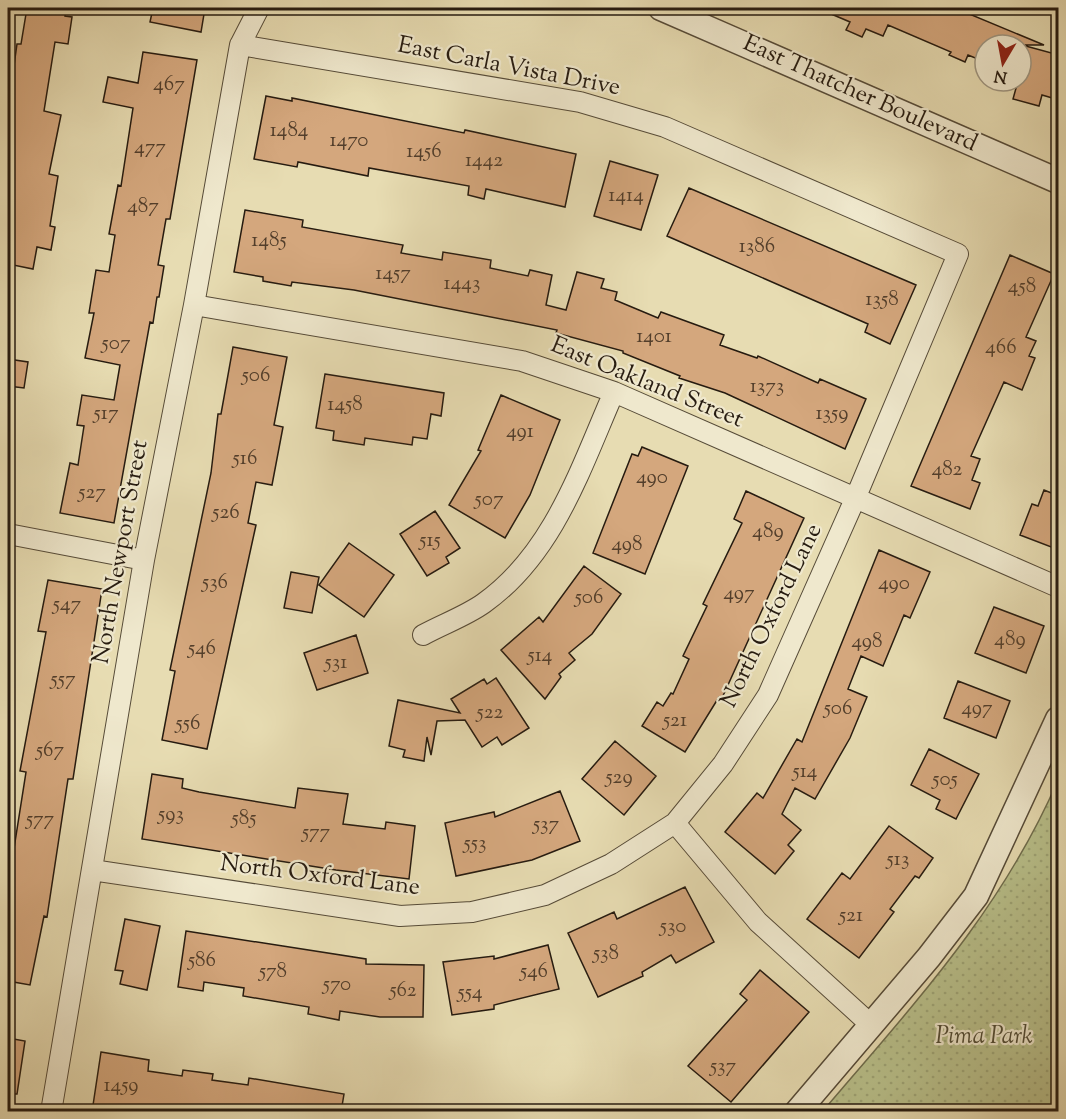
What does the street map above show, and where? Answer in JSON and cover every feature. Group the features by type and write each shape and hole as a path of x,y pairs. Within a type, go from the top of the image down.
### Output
{"street":[{"name":"North Newport Street","path":"51,1112 144,560 194,306 240,45 259,8"},
{"name":"East Thatcher Boulevard","path":"661,8 1059,181"},
{"name":"East Carla Vista Drive","path":"240,45 580,102 665,128 958,254"},
{"name":"North Oxford Lane","path":"92,870 400,916 472,912 545,895 610,864 675,823 723,764 768,695 855,499 958,254"},
{"name":"East Oakland Street","path":"194,306 522,361 614,392 1059,587"},
{"path":"423,634 484,603 529,561 559,517 614,392"},
{"path":"8,534 144,560"},
{"path":"797,1112 929,957 976,896 1059,719"},
{"path":"675,823 758,922 870,1024"}],"green space":[{"name":"Pima Park","path":"1058,780 1058,1111 823,1111 922,994 983,914 1036,827"}],"building":[{"path":"27,8 66,8 65,16 72,17 68,44 55,42 44,111 61,115 49,174 58,176 50,226 55,227 51,250 37,247 33,269 8,264 8,108 17,44 21,44"},
{"path":"153,8 205,8 201,32 150,22"},
{"path":"817,8 955,8 1015,33 973,33 973,57 968,55 965,62 949,55 951,52 888,25 883,36 866,29 862,37 846,30 850,22"},
{"path":"1033,40 1044,45 1033,45"},
{"path":"1033,48 1059,55 1059,100 1042,95 1039,106 1013,99 1015,93 1033,93"},
{"path":"143,52 197,60 170,219 166,219 158,265 164,266 159,297 157,297 153,323 150,322 114,523 60,513 70,463 78,465 84,426 77,425 82,395 114,400 120,365 85,358 94,313 89,313 96,270 109,272 115,235 109,234 118,185 121,186 133,108 103,102 108,77 138,83"},
{"path":"266,96 292,101 292,98 464,133 465,130 576,154 565,207 486,189 484,199 468,195 469,186 369,168 368,176 298,162 297,167 254,159"},
{"path":"610,161 658,175 641,230 594,216"},
{"path":"689,188 916,285 890,344 865,332 868,324 667,236"},
{"path":"245,210 303,220 302,227 403,245 401,253 442,260 443,252 491,260 490,268 528,276 530,270 552,275 546,305 566,310 577,272 604,279 601,288 617,292 615,300 658,318 661,312 724,335 720,345 757,358 758,356 818,383 820,379 866,399 845,449 725,393 679,378 680,376 623,353 623,351 556,333 557,330 354,290 292,282 291,286 263,281 263,277 234,272"},
{"path":"1010,255 1054,274 1026,337 1036,341 1029,356 1035,358 1022,390 1004,382 971,456 980,459 972,480 980,483 970,509 911,486"},
{"path":"233,347 287,357 274,425 283,427 272,485 256,482 248,523 256,525 207,749 162,740 175,671 170,670 211,473 218,414 221,414"},
{"path":"8,359 28,362 24,388 8,386"},
{"path":"325,374 444,393 441,416 431,414 427,439 413,437 412,445 365,438 364,445 333,440 334,431 316,428"},
{"path":"501,395 560,420 530,495 505,538 449,505 481,451 478,450"},
{"path":"642,447 688,466 645,574 593,553 632,454 638,456"},
{"path":"1044,490 1059,496 1059,550 1020,535 1032,504 1038,506"},
{"path":"746,491 804,518 722,698 719,697 685,752 642,726 657,702 663,706 671,693 673,694 689,659 683,656 707,606 703,604 742,523 734,519"},
{"path":"435,511 460,548 446,557 449,563 427,576 400,534"},
{"path":"349,543 394,575 364,617 319,585"},
{"path":"879,550 930,572 910,618 904,615 883,666 861,656 848,689 867,697 850,738 815,799 795,788 782,814 801,830 788,845 794,851 775,874 725,832 757,793 763,798 797,739 802,742"},
{"path":"584,566 621,594 592,634 569,653 575,660 559,674 561,677 545,699 501,650 539,617 543,622"},
{"path":"291,572 319,577 312,613 284,608"},
{"path":"48,580 102,589 73,779 68,779 47,917 44,916 30,985 8,981 8,860 12,861 26,772 20,771 46,632 38,631"},
{"path":"994,607 1044,626 1026,673 975,653"},
{"path":"356,635 368,673 317,690 304,653"},
{"path":"496,678 529,728 502,745 497,737 482,747 465,720 437,721 431,755 427,737 424,761 403,757 405,750 389,746 398,700 460,713 451,699 484,679 487,684"},
{"path":"958,681 1010,701 996,738 944,718"},
{"path":"615,741 656,776 624,815 582,779"},
{"path":"929,749 979,774 956,819 936,809 940,800 911,785"},
{"path":"152,774 183,779 182,788 295,808 298,788 348,794 343,824 385,829 386,822 415,826 409,879 336,870 142,839"},
{"path":"560,791 580,841 532,860 456,876 445,823 494,812 495,817"},
{"path":"889,826 933,858 919,878 915,876 890,909 894,912 859,958 807,919 842,873 850,879"},
{"path":"685,887 714,942 676,963 671,955 642,972 643,976 598,997 568,933 614,912 617,919"},
{"path":"125,919 160,926 147,990 120,984 123,971 115,970"},
{"path":"186,931 366,959 366,964 424,965 423,1017 380,1017 340,1011 339,1020 308,1014 309,1007 243,996 244,988 204,982 203,991 178,987"},
{"path":"548,945 559,989 494,1005 494,1009 452,1015 443,962 494,956 494,959"},
{"path":"760,970 809,1012 731,1102 688,1066 747,1000 740,994"},
{"path":"8,1038 25,1041 17,1094 8,1094"},
{"path":"101,1052 149,1060 148,1071 182,1076 183,1070 213,1074 212,1080 248,1085 249,1078 344,1094 341,1112 92,1112"}]}
